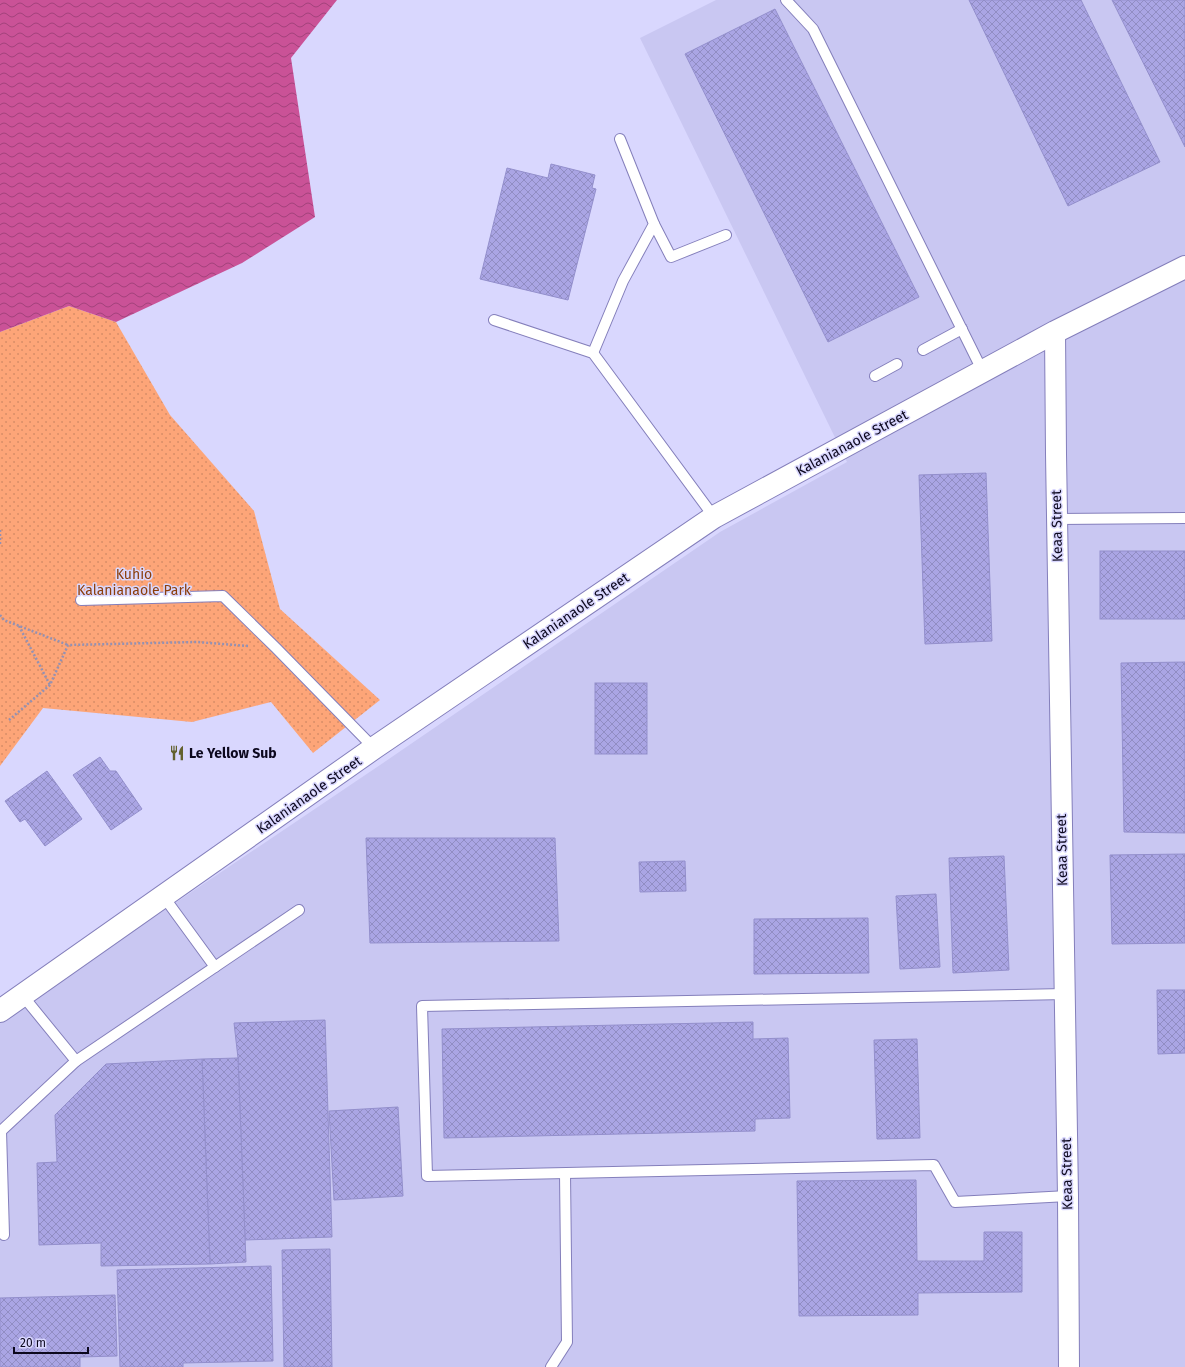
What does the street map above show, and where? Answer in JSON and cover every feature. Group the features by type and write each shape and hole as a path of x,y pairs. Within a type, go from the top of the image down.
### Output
{"main road":[{"name":"Kalanianaole Street","path":"0,1011 374,748 714,517 1055,332 1185,267"}],"street":[{"name":"Keaa Street","path":"1055,332 1068,1196 1069,1367"}],"lane":[{"path":"786,0 813,29 983,372"},
{"path":"620,139 654,224 671,257 726,235"},
{"path":"593,354 623,281 654,224"},
{"path":"494,320 593,354 714,517"},
{"path":"924,350 962,329"},
{"path":"875,376 897,364"},
{"path":"1057,520 1185,518"},
{"path":"81,600 223,596 374,748"},
{"path":"164,897 215,967"},
{"path":"4,1235 1,1131 76,1061 299,910"},
{"path":"1065,994 422,1006 426,1176 934,1166 955,1202 1068,1196"},
{"path":"23,996 76,1061"},
{"path":"551,1367 567,1342 566,1174"}],"path":[{"path":"0,530 0,544"},
{"path":"0,615 4,620 68,645 197,642 276,648"},
{"path":"19,626 50,685"},
{"path":"9,720 50,685 68,645"}],"shaded area":[{"path":"716,0 1185,0 1185,1367 0,1367 0,1021 383,763 720,532 847,462 640,38"}],"green space":[{"name":"Kuhio Kalanianaole Park","path":"69,306 116,322 170,415 254,511 280,609 380,700 313,753 271,702 192,722 43,708 0,766 0,332"}],"water":[{"path":"0,0 337,0 291,58 315,217 242,263 116,322 69,306 0,332"}],"building":[{"path":"969,0 1081,0 1160,162 1068,206"},
{"path":"1112,0 1185,0 1185,147"},
{"path":"775,9 919,297 828,342 685,54"},
{"path":"551,164 595,175 592,188 596,189 568,300 480,279 507,168 548,178"},
{"path":"986,473 992,641 925,644 919,475"},
{"path":"1100,551 1185,551 1185,619 1100,619"},
{"path":"1185,662 1185,833 1124,832 1121,663"},
{"path":"595,683 647,683 647,754 595,754"},
{"path":"100,757 110,771 116,771 142,809 111,830 73,775"},
{"path":"47,771 82,819 45,846 25,819 20,822 5,801"},
{"path":"366,838 555,838 559,941 370,943"},
{"path":"1185,854 1185,943 1112,944 1110,855"},
{"path":"1004,856 1009,970 953,973 949,858"},
{"path":"685,861 686,891 640,892 639,862"},
{"path":"936,894 940,967 900,969 896,896"},
{"path":"868,918 869,973 754,974 754,919"},
{"path":"1157,990 1185,990 1185,1053 1158,1054"},
{"path":"325,1020 332,1237 245,1240 238,1058 234,1023"},
{"path":"753,1022 753,1039 788,1038 790,1118 755,1119 755,1131 444,1138 442,1029"},
{"path":"917,1039 920,1138 877,1139 874,1040"},
{"path":"238,1058 246,1262 210,1264 202,1059"},
{"path":"202,1059 210,1264 101,1266 101,1243 39,1245 37,1163 57,1162 55,1115 106,1064"},
{"path":"398,1107 403,1196 334,1200 329,1111"},
{"path":"916,1180 917,1261 984,1261 984,1232 1022,1232 1022,1292 918,1293 918,1315 799,1316 797,1181"},
{"path":"330,1249 332,1367 284,1367 282,1250"},
{"path":"271,1266 273,1361 183,1363 183,1367 120,1367 117,1270"},
{"path":"115,1295 117,1356 80,1357 80,1367 0,1367 0,1298"}],"place":[{"name":"Le Yellow Sub","path":"177,753"}]}
